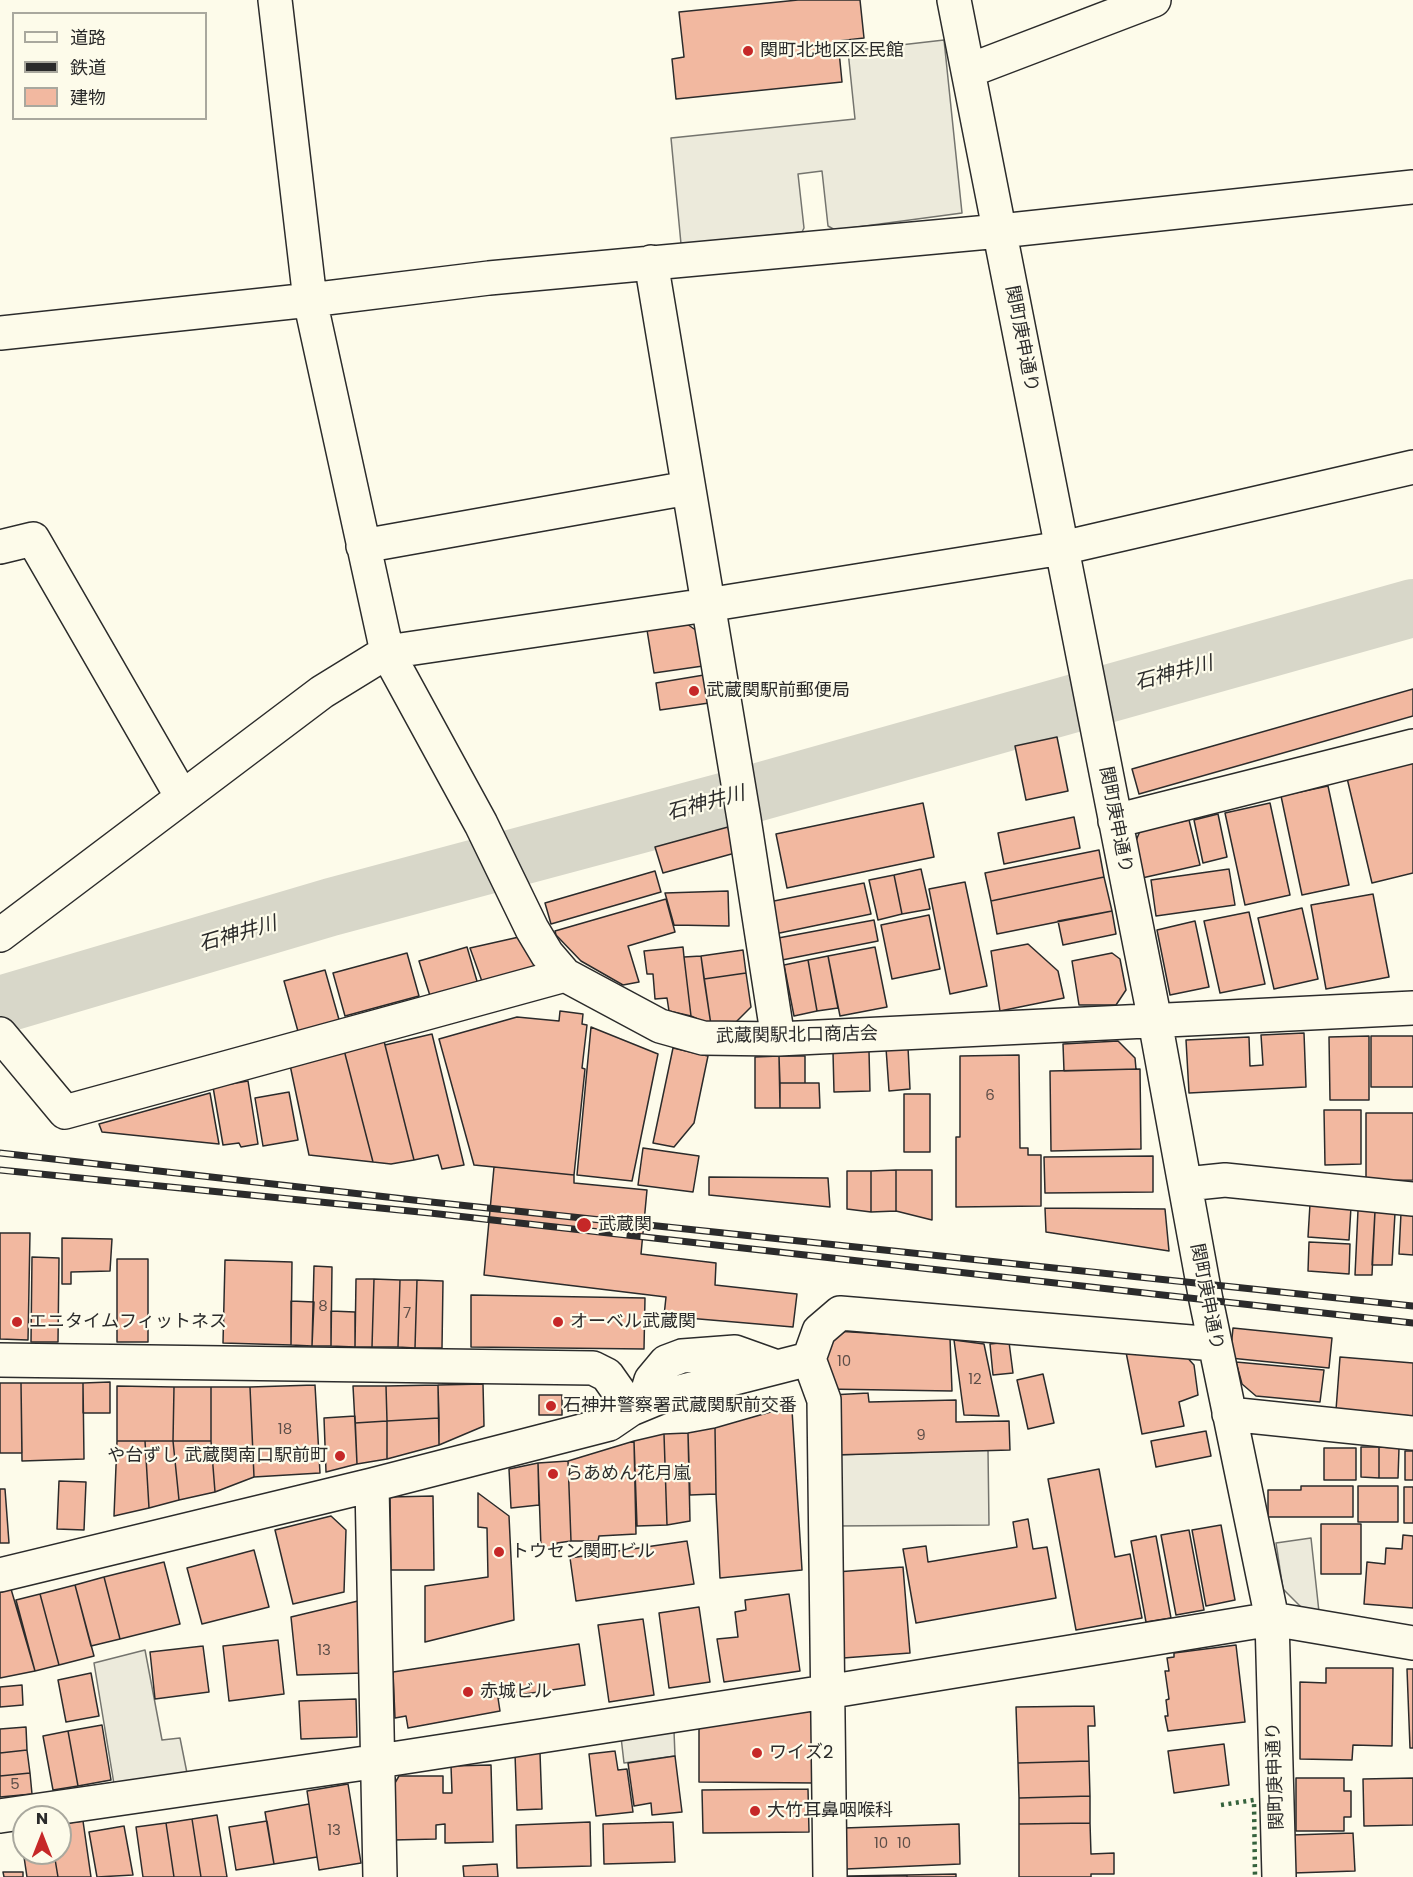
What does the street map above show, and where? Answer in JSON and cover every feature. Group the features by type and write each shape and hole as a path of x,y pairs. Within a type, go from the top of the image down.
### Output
{"street":[{"name":"武蔵関駅北口商店会","path":"275,0 310,300 387,652 481,824 507,880 542,945 565,975 660,1026 703,1038 778,1039 1413,1008"},
{"name":"関町庚申通り","path":"954,0 1155,1021 1215,1344 1272,1619 1279,1877"},
{"path":"968,70 1154,0"},
{"path":"0,333 310,300 489,278 1000,231 1413,187"},
{"path":"651,262 744,819 778,1039"},
{"path":"0,935 322,692 387,652 708,605 1062,548 1413,467"},
{"path":"363,546 688,488"},
{"path":"0,547 33,539 182,797"},
{"path":"1115,821 1413,746"},
{"path":"0,1034 65,1112 565,975"},
{"path":"1186,1184 1225,1180 1413,1199"},
{"path":"830,1877 824,1400 809,1359 819,1331 840,1313 1215,1344"},
{"path":"0,1575 372,1485 609,1424 638,1406 651,1380 666,1362 682,1356 735,1352 777,1367 809,1359"},
{"path":"0,1360 593,1368 607,1375 638,1406"},
{"path":"1229,1414 1413,1433"},
{"path":"372,1485 380,1877"},
{"path":"0,1816 828,1692 1272,1619 1413,1643"}],"shaded area":[{"path":"944,40 962,213 835,230 828,226 822,171 798,174 804,228 802,232 681,244 671,138 855,119 848,51"},
{"path":"988,1450 989,1525 833,1526 833,1455"},
{"path":"1311,1538 1319,1612 1304,1610 1283,1589 1276,1543"},
{"path":"145,1650 162,1740 180,1738 187,1773 114,1784 94,1663"},
{"path":"674,1731 675,1756 624,1763 621,1737"}],"building":[{"path":"798,0 860,0 864,38 838,41 842,82 676,99 672,59 684,57 679,12"},
{"path":"687,624 697,631 703,666 654,673 647,630"},
{"path":"704,675 709,703 660,710 656,683"},
{"path":"1413,689 1413,716 1139,794 1132,769"},
{"path":"1057,737 1068,791 1026,800 1015,746"},
{"path":"1413,763 1413,873 1372,883 1347,778"},
{"path":"1328,786 1349,885 1302,895 1281,796"},
{"path":"923,803 934,857 787,888 776,834"},
{"path":"1270,803 1290,895 1245,905 1225,813"},
{"path":"1218,814 1227,857 1203,863 1194,820"},
{"path":"1074,817 1080,848 1004,864 998,833"},
{"path":"1189,820 1200,865 1142,878 1135,843 1140,831"},
{"path":"728,827 735,853 663,873 655,847"},
{"path":"1099,850 1104,877 991,901 985,873"},
{"path":"921,869 930,909 902,914 894,875"},
{"path":"1229,869 1235,905 1156,916 1151,880"},
{"path":"655,871 661,892 551,924 545,903"},
{"path":"894,875 902,914 878,920 869,880"},
{"path":"1104,877 1112,911 997,934 991,901"},
{"path":"965,882 987,986 950,994 929,889"},
{"path":"864,883 871,914 770,935 764,903"},
{"path":"728,891 729,926 674,925 665,893"},
{"path":"1373,894 1389,977 1326,989 1311,905"},
{"path":"666,899 675,932 628,946 639,982 623,985 581,961 556,935 555,931"},
{"path":"1302,908 1318,979 1274,989 1258,918"},
{"path":"1112,911 1116,934 1063,945 1058,921"},
{"path":"1249,912 1265,984 1220,993 1204,921"},
{"path":"929,915 940,969 892,979 881,925"},
{"path":"874,920 878,941 777,961 773,939"},
{"path":"1195,921 1209,987 1170,995 1157,930"},
{"path":"519,937 537,967 484,987 470,948"},
{"path":"1028,944 1058,971 1064,998 1000,1011 991,951"},
{"path":"467,947 479,988 432,1002 419,961"},
{"path":"683,947 691,1016 669,1011 667,998 655,999 653,974 647,974 644,951"},
{"path":"875,947 887,1007 840,1016 828,956"},
{"path":"743,950 746,973 704,979 701,956"},
{"path":"407,953 419,996 345,1016 333,973"},
{"path":"1112,953 1120,959 1126,990 1116,1005 1079,1005 1072,961"},
{"path":"701,956 711,1025 691,1016 684,957"},
{"path":"828,956 838,1008 817,1011 808,960"},
{"path":"808,960 817,1011 794,1016 784,965"},
{"path":"325,970 340,1023 299,1035 284,981"},
{"path":"746,973 751,1007 734,1024 711,1025 704,979"},
{"path":"560,1011 583,1014 582,1024 587,1025 582,1068 585,1069 574,1175 474,1165 439,1039 517,1017 559,1021"},
{"path":"591,1027 658,1054 632,1181 577,1175"},
{"path":"1304,1033 1306,1087 1189,1093 1186,1040 1249,1037 1250,1066 1263,1065 1261,1035"},
{"path":"432,1034 464,1165 442,1169 438,1155 414,1160 385,1045"},
{"path":"1369,1036 1369,1100 1330,1100 1329,1037"},
{"path":"1371,1036 1413,1036 1413,1087 1371,1087"},
{"path":"384,1041 414,1160 391,1164 373,1162 344,1050"},
{"path":"1118,1041 1135,1058 1136,1069 1064,1071 1063,1044"},
{"path":"908,1047 910,1089 889,1091 886,1048"},
{"path":"673,1048 708,1056 694,1123 674,1147 653,1143"},
{"path":"344,1050 373,1162 309,1155 290,1065"},
{"path":"869,1051 870,1091 834,1092 833,1052"},
{"path":"1019,1055 1020,1148 1028,1148 1028,1155 1041,1155 1041,1206 956,1207 956,1137 960,1137 960,1056"},
{"path":"779,1056 805,1056 805,1083 780,1083"},
{"path":"779,1056 780,1108 755,1108 755,1057"},
{"path":"1140,1069 1141,1149 1051,1151 1050,1071"},
{"path":"248,1081 258,1144 241,1147 239,1143 223,1145 213,1087"},
{"path":"780,1083 819,1083 820,1108 780,1108"},
{"path":"289,1092 298,1140 263,1146 255,1098"},
{"path":"210,1093 219,1144 102,1132 99,1124"},
{"path":"904,1094 930,1094 930,1152 904,1152"},
{"path":"1324,1110 1361,1110 1361,1164 1325,1165"},
{"path":"1366,1113 1413,1113 1413,1180 1366,1181"},
{"path":"643,1148 699,1156 693,1192 638,1185"},
{"path":"1153,1156 1153,1192 1045,1193 1044,1157"},
{"path":"494,1167 574,1175 574,1183 647,1190 641,1254 716,1263 715,1285 797,1294 793,1327 664,1316 666,1297 484,1275"},
{"path":"896,1170 932,1170 932,1220 896,1211"},
{"path":"896,1170 896,1211 871,1212 871,1171"},
{"path":"847,1171 871,1171 871,1212 847,1209"},
{"path":"709,1177 828,1178 830,1207 709,1195"},
{"path":"1310,1204 1351,1207 1349,1240 1308,1237"},
{"path":"1045,1208 1165,1209 1169,1251 1046,1232"},
{"path":"1358,1210 1375,1211 1372,1275 1355,1275"},
{"path":"1375,1211 1395,1213 1392,1265 1372,1265"},
{"path":"1401,1213 1413,1213 1413,1255 1399,1254"},
{"path":"0,1233 30,1233 28,1340 0,1339"},
{"path":"62,1238 112,1239 110,1271 71,1272 71,1284 62,1284"},
{"path":"1309,1242 1350,1244 1349,1274 1308,1271"},
{"path":"32,1257 59,1258 58,1342 31,1342"},
{"path":"117,1259 148,1259 148,1342 117,1342"},
{"path":"225,1260 292,1262 291,1345 223,1343"},
{"path":"314,1266 332,1267 331,1346 312,1346"},
{"path":"356,1279 374,1279 372,1347 355,1347"},
{"path":"374,1279 400,1280 398,1347 372,1347"},
{"path":"400,1280 417,1280 415,1348 398,1347"},
{"path":"417,1280 443,1281 442,1348 415,1348"},
{"name":"オーベル武蔵関","path":"471,1295 645,1298 644,1349 471,1347"},
{"path":"291,1301 314,1302 312,1346 291,1345"},
{"path":"331,1311 355,1312 355,1347 331,1346"},
{"path":"1233,1328 1332,1338 1329,1368 1230,1358"},
{"path":"835,1331 950,1338 952,1391 824,1389 825,1342"},
{"path":"954,1340 984,1344 999,1416 964,1415"},
{"path":"1009,1342 1013,1373 993,1375 990,1344"},
{"path":"1126,1352 1183,1353 1194,1365 1198,1395 1179,1402 1184,1426 1142,1434"},
{"path":"1340,1357 1413,1363 1413,1416 1336,1410"},
{"path":"1236,1362 1324,1370 1320,1402 1256,1396 1242,1384"},
{"path":"1043,1374 1054,1423 1028,1429 1017,1380"},
{"path":"110,1382 110,1413 83,1413 83,1383"},
{"path":"0,1383 21,1383 22,1453 0,1453"},
{"path":"21,1383 83,1383 84,1459 22,1461"},
{"path":"483,1384 484,1426 439,1445 438,1385"},
{"path":"315,1385 320,1473 254,1477 250,1387"},
{"path":"438,1385 439,1418 387,1421 386,1386"},
{"path":"117,1386 174,1387 173,1441 117,1441"},
{"path":"353,1386 386,1386 387,1421 355,1423"},
{"path":"174,1387 211,1387 211,1441 173,1441"},
{"path":"211,1387 250,1387 254,1477 215,1492 211,1441"},
{"path":"868,1393 869,1402 956,1400 956,1422 1009,1421 1010,1450 833,1455 831,1395"},
{"path":"539,1395 562,1395 562,1415 539,1415"},
{"path":"792,1410 802,1570 720,1578 715,1428 774,1411"},
{"path":"355,1416 357,1464 326,1472 324,1418"},
{"path":"439,1418 439,1445 387,1459 387,1421"},
{"path":"387,1421 387,1459 357,1464 355,1423"},
{"path":"715,1428 716,1494 690,1495 688,1433"},
{"path":"1206,1431 1211,1456 1156,1467 1151,1441"},
{"path":"688,1433 690,1521 667,1525 664,1434"},
{"path":"664,1434 667,1525 637,1526 634,1441"},
{"path":"117,1441 145,1441 149,1508 114,1516"},
{"path":"145,1441 173,1441 179,1500 149,1508"},
{"path":"173,1441 211,1441 215,1492 179,1500"},
{"path":"634,1441 636,1534 599,1536 598,1541 571,1541 568,1461"},
{"path":"1361,1447 1379,1447 1379,1478 1361,1477"},
{"path":"1379,1447 1399,1448 1398,1478 1379,1478"},
{"path":"1324,1448 1356,1448 1356,1480 1324,1480"},
{"path":"1405,1451 1413,1451 1413,1480 1405,1480"},
{"path":"568,1461 571,1541 557,1543 557,1548 541,1548 538,1463"},
{"path":"538,1463 539,1505 511,1508 509,1469"},
{"path":"1099,1469 1115,1557 1130,1554 1142,1618 1076,1630 1048,1479"},
{"path":"59,1481 86,1482 84,1530 57,1529"},
{"path":"1301,1486 1353,1486 1353,1517 1268,1517 1268,1490 1301,1490"},
{"path":"1358,1486 1398,1486 1398,1522 1358,1522"},
{"path":"1404,1487 1413,1487 1413,1523 1404,1523"},
{"path":"0,1489 5,1489 9,1543 0,1543"},
{"name":"トウセン関町ビル","path":"478,1493 509,1516 514,1620 425,1642 425,1586 488,1577 487,1528 478,1527"},
{"path":"433,1496 434,1570 391,1570 390,1497"},
{"path":"331,1516 346,1530 344,1592 293,1604 275,1530"},
{"path":"1028,1519 1033,1549 1047,1547 1056,1598 916,1623 903,1549 926,1546 928,1562 1017,1547 1013,1522"},
{"path":"1321,1524 1361,1524 1361,1574 1321,1574"},
{"path":"1221,1525 1235,1600 1206,1606 1192,1530"},
{"path":"1189,1530 1204,1610 1176,1615 1161,1535"},
{"path":"1403,1535 1413,1536 1413,1608 1364,1604 1367,1562 1385,1564 1386,1548 1402,1549"},
{"path":"1156,1536 1171,1618 1146,1622 1131,1541"},
{"path":"687,1541 694,1584 576,1601 570,1558"},
{"path":"254,1550 269,1607 202,1624 187,1568"},
{"path":"164,1562 180,1624 120,1639 104,1577"},
{"path":"903,1567 910,1653 843,1658 836,1572"},
{"path":"104,1577 120,1639 91,1646 75,1585"},
{"path":"75,1585 94,1656 59,1665 40,1594"},
{"path":"11,1589 35,1671 0,1678 0,1592"},
{"path":"40,1594 59,1665 35,1671 16,1600"},
{"path":"789,1594 800,1671 724,1682 717,1639 738,1637 735,1612 746,1610 745,1600"},
{"path":"362,1600 363,1673 297,1675 291,1617"},
{"path":"699,1607 710,1682 669,1688 659,1613"},
{"path":"643,1619 654,1695 609,1702 598,1625"},
{"path":"278,1640 284,1694 229,1701 223,1646"},
{"name":"赤城ビル","path":"579,1644 585,1685 498,1698 500,1711 408,1728 406,1716 395,1718 393,1672"},
{"path":"1236,1645 1245,1722 1168,1731 1165,1716 1168,1716 1166,1700 1169,1699 1165,1671 1169,1671 1167,1658 1174,1657 1174,1653"},
{"path":"203,1646 209,1692 155,1699 150,1652"},
{"path":"1326,1668 1393,1668 1392,1746 1353,1745 1352,1760 1300,1759 1300,1682 1326,1683"},
{"path":"1407,1669 1413,1669 1413,1748 1410,1748"},
{"path":"91,1673 99,1716 66,1722 58,1680"},
{"path":"22,1685 23,1705 0,1707 0,1687"},
{"path":"356,1699 357,1737 301,1739 299,1701"},
{"name":"ワイズ2","path":"814,1706 815,1783 699,1782 699,1724"},
{"path":"1094,1706 1095,1726 1088,1726 1089,1761 1018,1763 1016,1707"},
{"path":"102,1725 111,1780 78,1786 68,1731"},
{"path":"26,1727 27,1750 0,1753 0,1729"},
{"path":"68,1731 78,1786 53,1790 43,1736"},
{"path":"1224,1744 1229,1785 1174,1793 1168,1751"},
{"path":"27,1750 30,1773 0,1776 0,1753"},
{"path":"615,1751 618,1770 627,1769 633,1812 596,1816 589,1754"},
{"path":"540,1753 542,1809 517,1810 515,1754"},
{"path":"675,1756 682,1812 652,1815 651,1803 634,1806 628,1763"},
{"path":"1089,1761 1090,1796 1019,1798 1018,1763"},
{"path":"491,1765 493,1842 445,1843 445,1824 436,1825 436,1839 393,1840 392,1788 399,1776 443,1776 443,1793 452,1793 451,1766"},
{"path":"30,1773 32,1794 0,1797 0,1776"},
{"path":"1296,1778 1344,1778 1344,1791 1351,1791 1351,1817 1344,1817 1344,1831 1296,1831"},
{"path":"1413,1778 1413,1825 1364,1826 1363,1779"},
{"path":"348,1784 361,1863 319,1870 307,1791"},
{"name":"大竹耳鼻咽喉科","path":"808,1789 809,1832 703,1833 702,1790"},
{"path":"1090,1796 1090,1823 1019,1824 1019,1798"},
{"path":"309,1804 317,1857 274,1864 265,1812"},
{"path":"217,1815 227,1877 201,1877 192,1819"},
{"path":"192,1819 201,1877 174,1877 166,1823"},
{"path":"83,1821 91,1877 58,1877 56,1865 72,1865 72,1822"},
{"path":"267,1821 274,1864 236,1870 229,1827"},
{"path":"590,1822 591,1866 517,1868 516,1825"},
{"path":"673,1822 675,1862 604,1864 603,1824"},
{"path":"166,1823 174,1877 143,1877 136,1827"},
{"path":"1090,1823 1091,1854 1114,1853 1114,1874 1091,1874 1091,1877 1019,1877 1019,1824"},
{"path":"959,1824 960,1864 846,1869 844,1828"},
{"path":"124,1826 133,1875 97,1877 89,1832"},
{"path":"1353,1833 1355,1871 1293,1873 1292,1835"},
{"path":"497,1864 498,1877 464,1877 463,1866"},
{"path":"25,1865 56,1865 58,1877 27,1877"},
{"path":"3,1872 23,1872 23,1877 4,1877"},
{"path":"956,1874 956,1877 907,1877 907,1875"},
{"path":"907,1875 907,1877 848,1877 848,1876"}],"waterway":[{"name":"石神井川","path":"0,1005 331,907 723,802 1413,608"}],"railway":[{"path":"0,1153 431,1202 1413,1306"},
{"path":"0,1170 430,1213 1413,1323"}],"hedge":[{"path":"1221,1805 1254,1800 1255,1877"}],"place":[{"name":"関町北地区区民館","path":"748,51"},
{"name":"武蔵関駅前郵便局","path":"694,691"},
{"name":"武蔵関","path":"584,1225"},
{"name":"エニタイムフィットネス","path":"17,1322"},
{"name":"オーベル武蔵関","path":"558,1322"},
{"name":"石神井警察署武蔵関駅前交番","path":"551,1406"},
{"name":"や台ずし 武蔵関南口駅前町","path":"340,1456"},
{"name":"らあめん花月嵐","path":"553,1474"},
{"name":"トウセン関町ビル","path":"499,1552"},
{"name":"赤城ビル","path":"468,1692"},
{"name":"ワイズ2","path":"757,1753"},
{"name":"大竹耳鼻咽喉科","path":"755,1811"}]}
